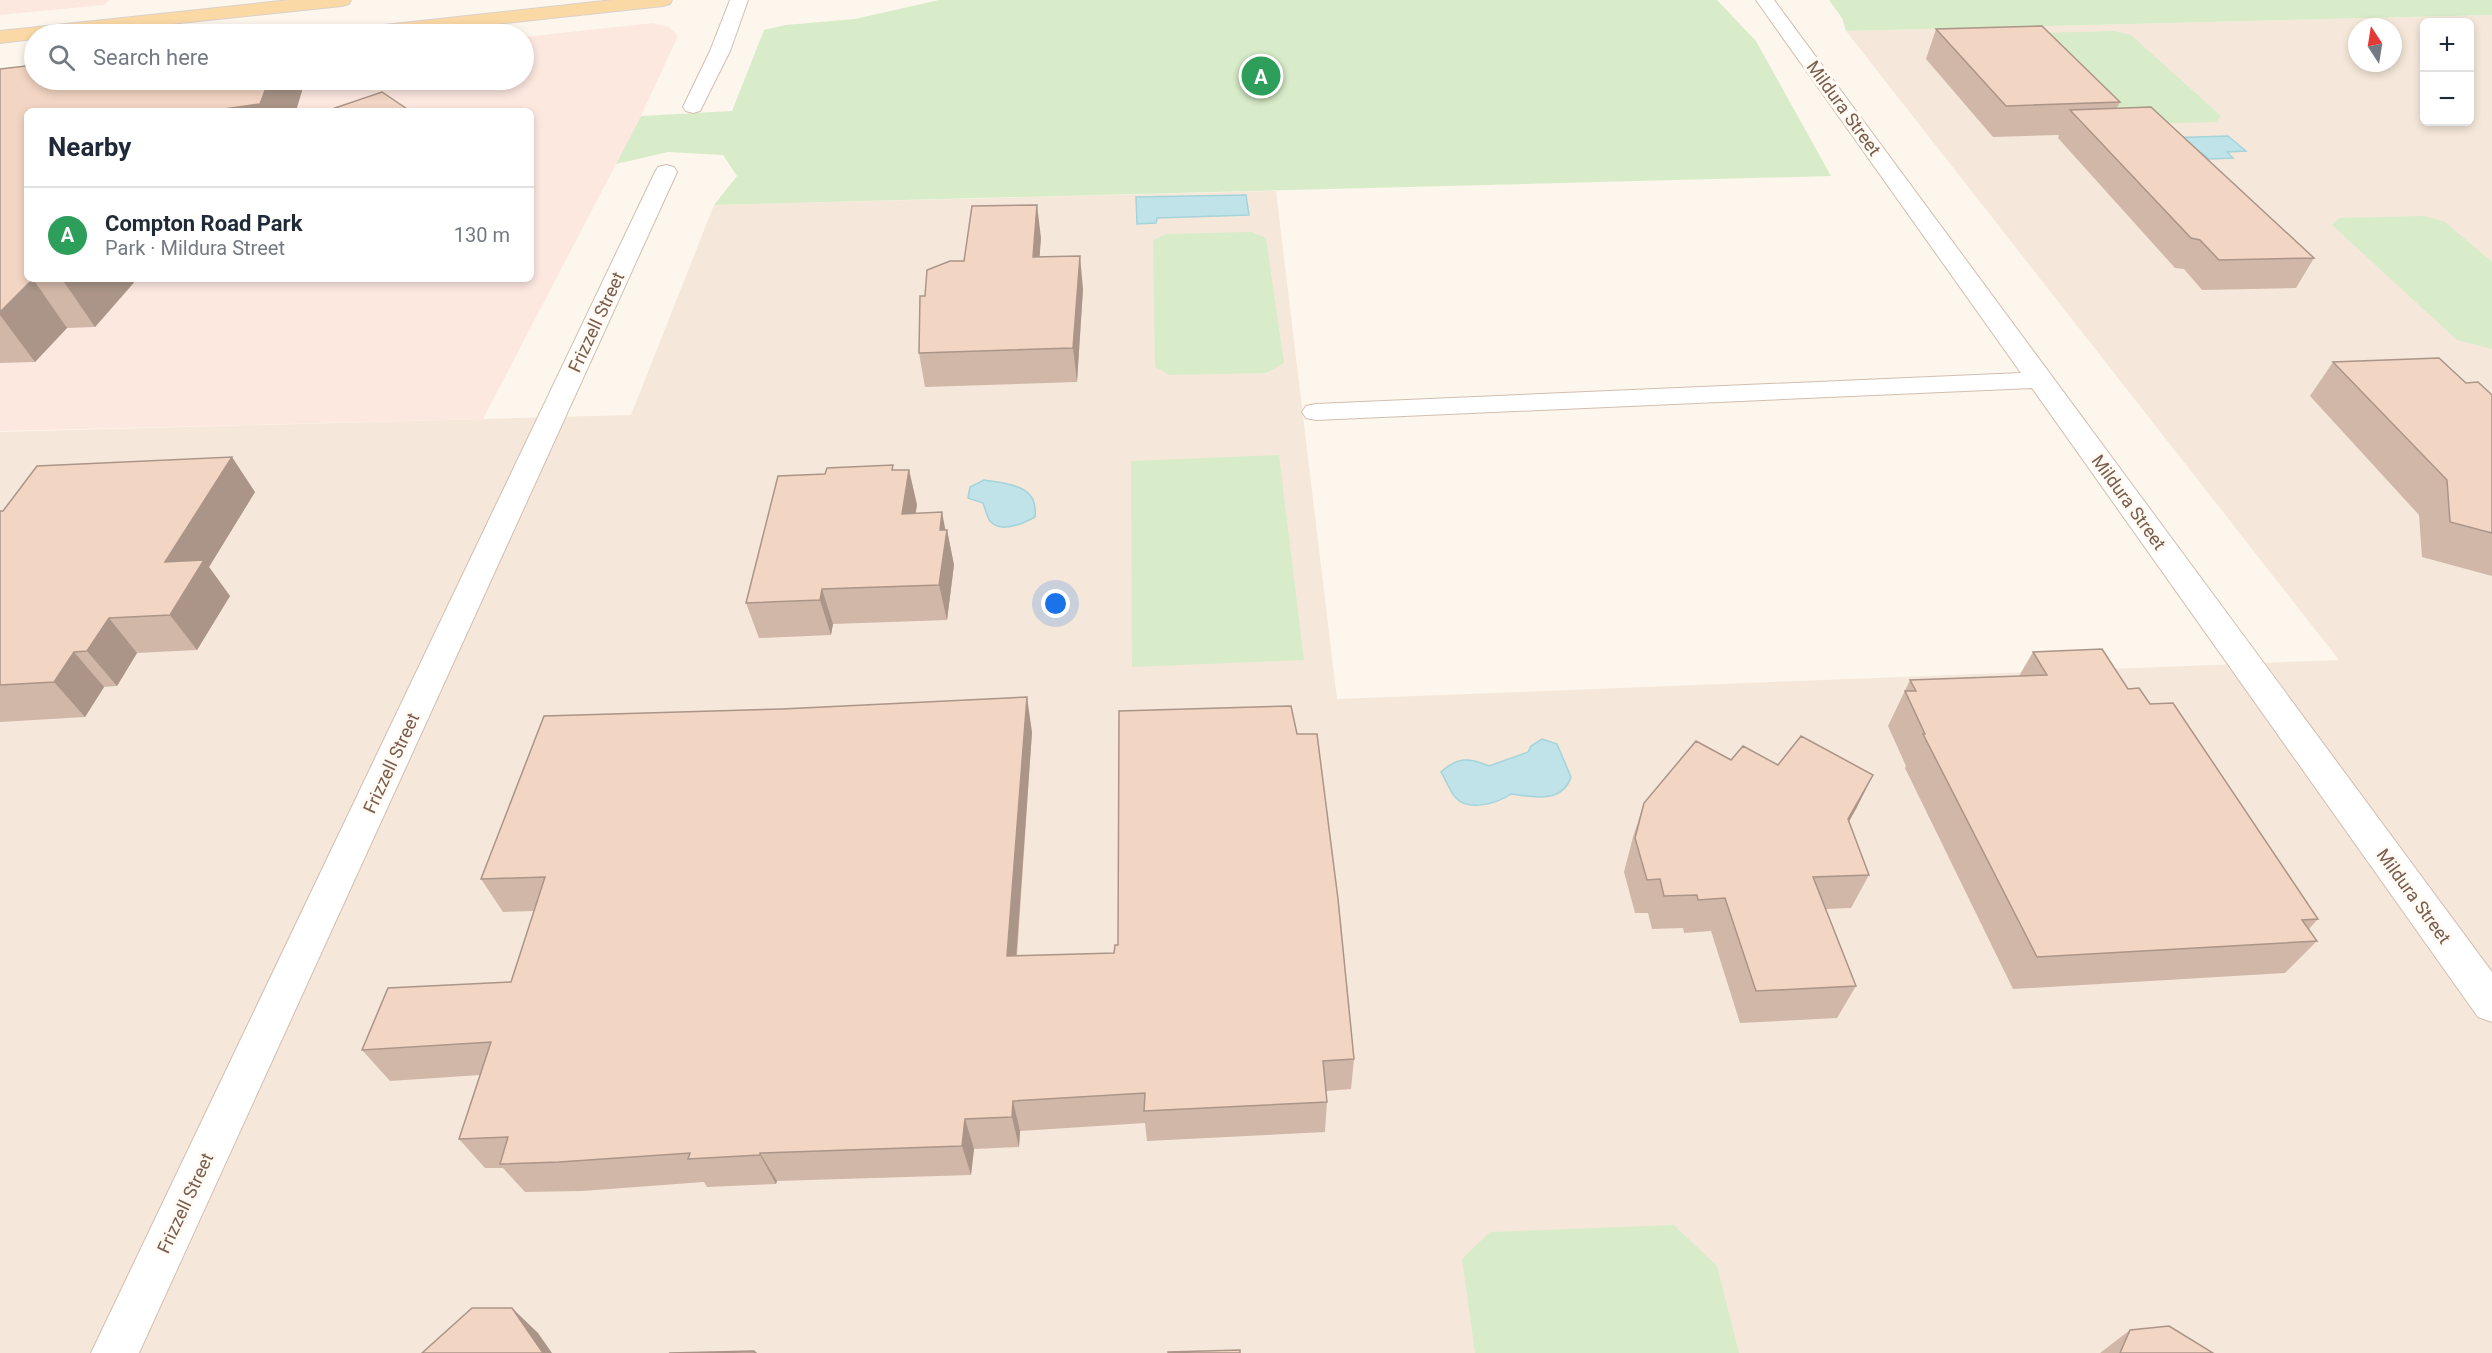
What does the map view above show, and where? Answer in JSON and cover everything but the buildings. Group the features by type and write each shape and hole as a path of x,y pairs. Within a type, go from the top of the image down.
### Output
{"main road":[{"path":"120,24 342,0"},
{"path":"447,24 663,0"},
{"path":"0,37 24,34"}],"street":[{"path":"693,107 734,21 739,0"},
{"name":"Mildura Street","path":"1765,0 2492,1004"},
{"name":"Frizzell Street","path":"115,1353 666,172"},
{"path":"1316,412 2040,380"}],"shaded area":[{"path":"0,0 110,0 104,5 0,15"},
{"path":"2492,15 2492,1353 0,1353 0,432 631,415 714,205 1276,191 1337,699 2339,660 1846,31 2348,19 2348,72 2402,72 2402,18 2371,18"},
{"path":"653,23 669,27 678,36 641,116 483,419 0,431 0,102 115,90 534,90 534,36"}],"green space":[{"path":"939,0 1717,0 1756,41 1831,176 714,205 737,176 723,155 668,152 616,164 641,116 732,111 764,30 785,25 855,19"},
{"path":"1829,0 2492,0 2492,15 1846,31 1842,18"},
{"path":"2114,31 2131,35 2221,116 2216,122 2140,124 2118,118 2043,33"},
{"path":"2424,216 2445,222 2492,262 2492,349 2457,340 2332,225 2339,218"},
{"path":"1251,232 1266,238 1284,363 1266,373 1170,375 1155,367 1153,240 1167,234"},
{"path":"1279,455 1304,660 1132,667 1131,461"},
{"path":"1674,1225 1717,1266 1739,1353 1475,1353 1462,1259 1490,1232"}],"water":[{"path":"2228,136 2246,151 2227,152 2233,158 2209,159 2202,153 2182,153 2165,138"},
{"path":"1246,195 1249,215 1157,218 1156,223 1137,224 1136,197"},
{"path":"984,480 1012,485 1027,492 1035,506 1035,517 1012,526 995,525 990,521 983,503 968,498 970,487"},
{"path":"1542,739 1557,744 1571,777 1567,786 1554,795 1537,797 1511,794 1484,805 1468,805 1456,798 1441,772 1452,763 1464,760 1489,766 1528,752 1531,746"}],"place":[{"name":"Compton Road Park","path":"1261,76"}]}
